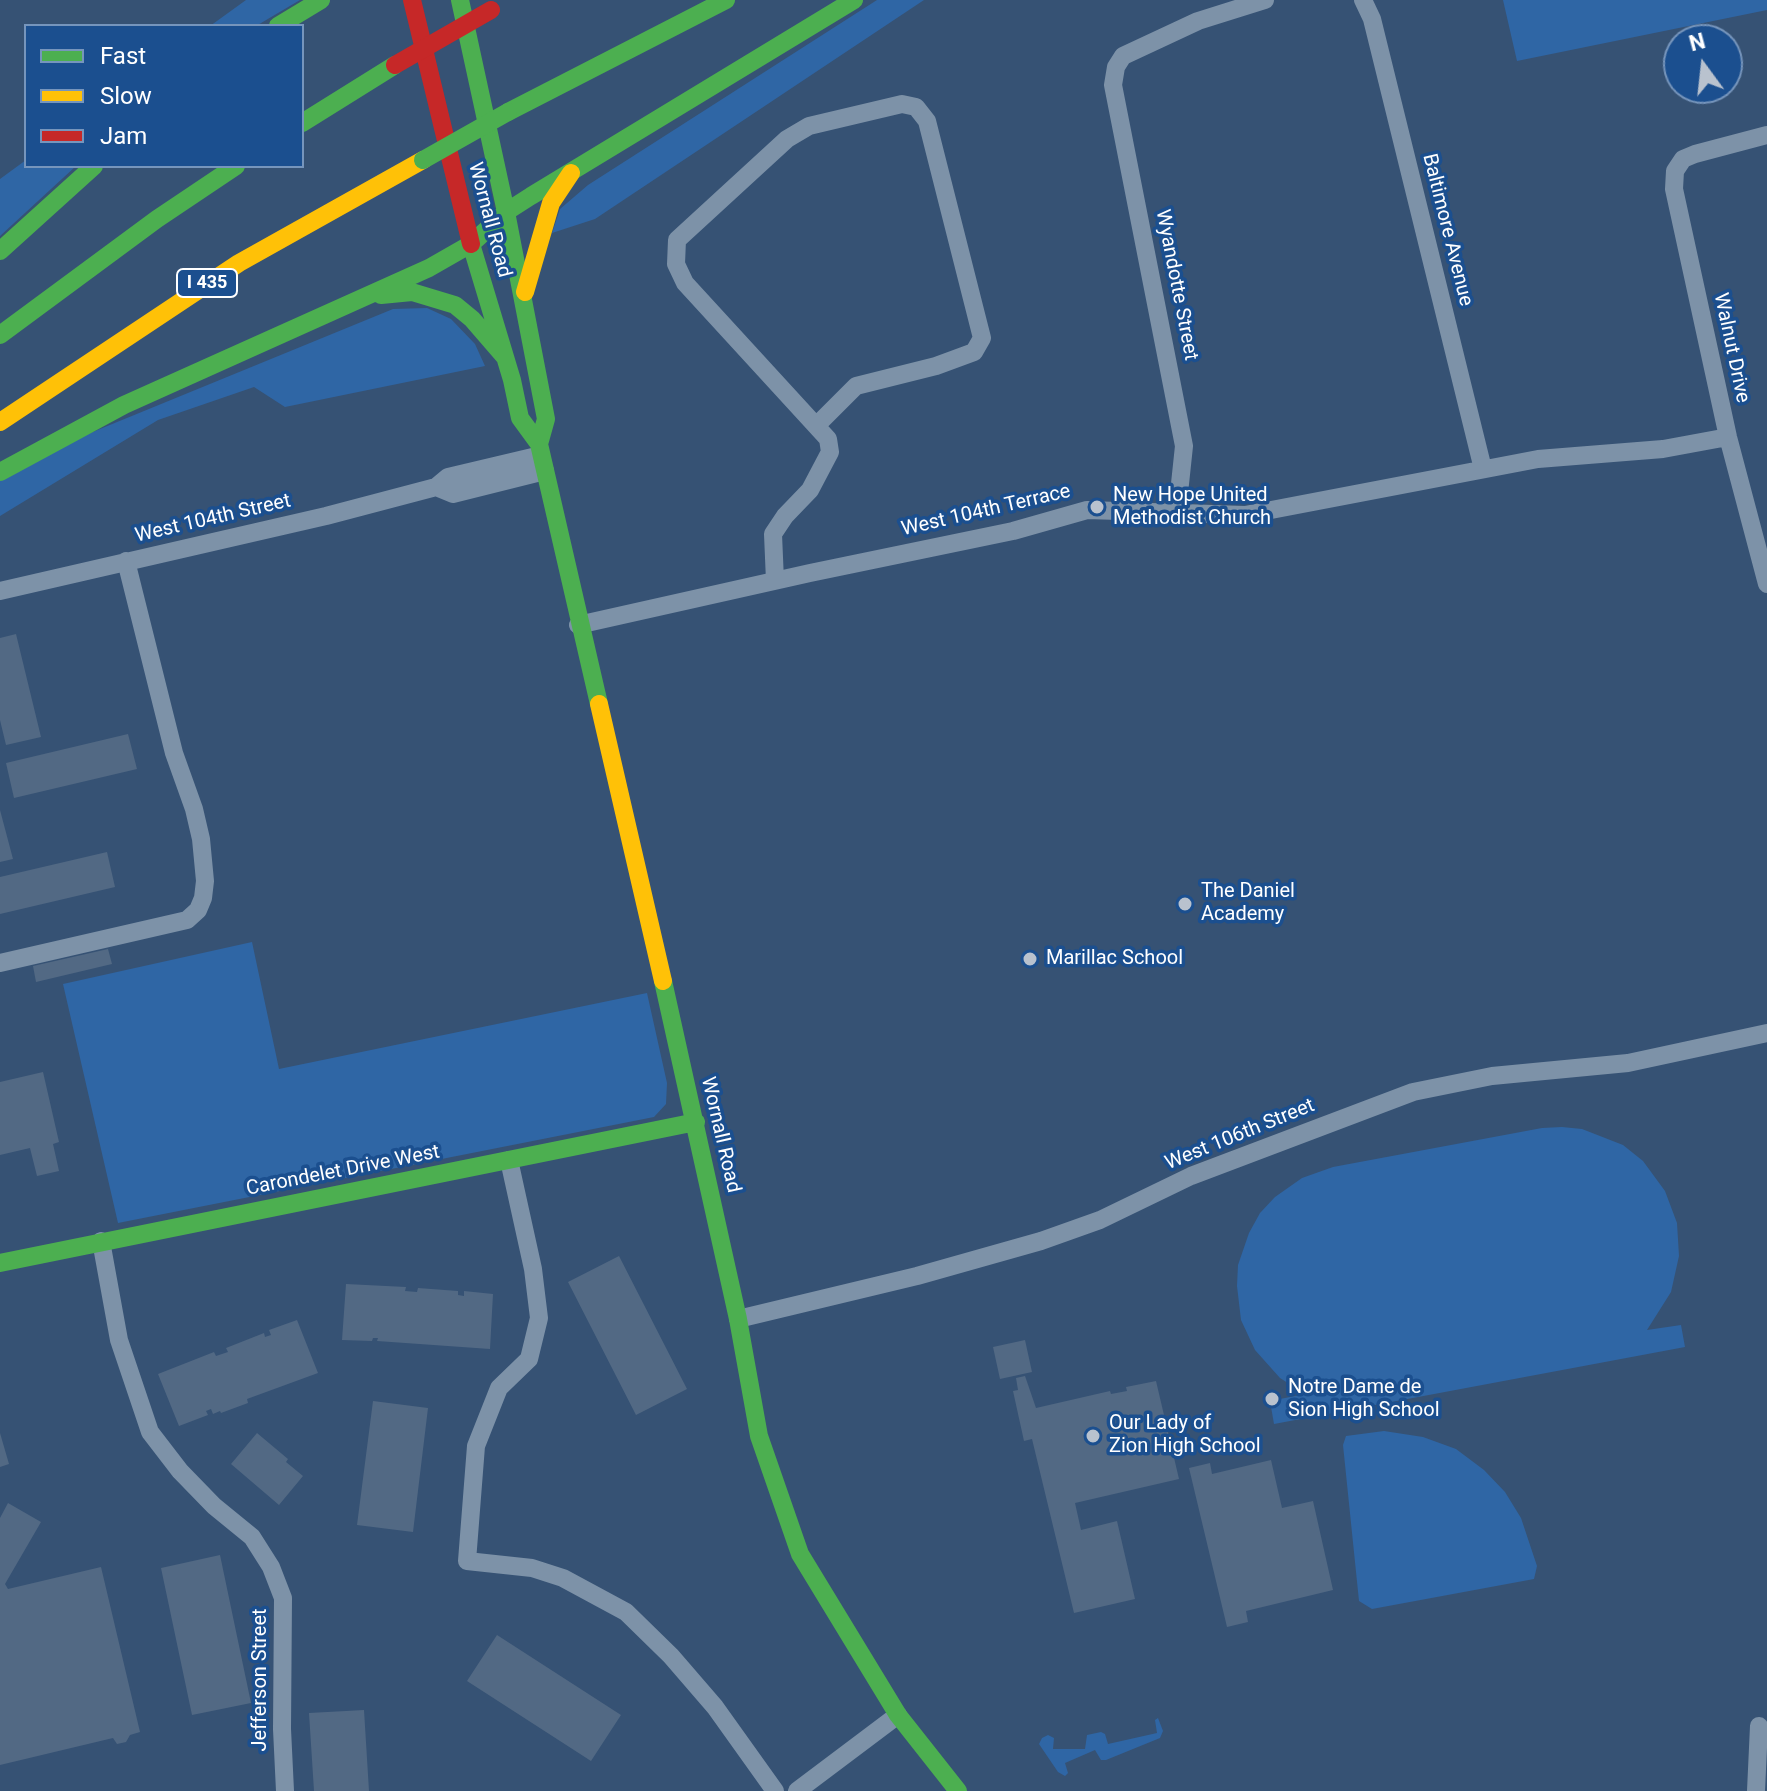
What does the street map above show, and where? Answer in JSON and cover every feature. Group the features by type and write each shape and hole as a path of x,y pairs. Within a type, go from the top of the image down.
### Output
{"main road":[{"path":"281,24 321,0"},
{"name":"Wornall Road","path":"412,0 471,244 520,418 541,457 696,1122 738,1319 759,1436 800,1554 898,1715 958,1791"},
{"name":"Wornall Road","path":"460,0 524,296 546,419 541,457"},
{"path":"304,122 395,65 510,0"},
{"name":"I 435","path":"0,422 239,263 508,112 726,0"},
{"path":"0,472 124,405 289,329 370,296 471,244 506,212 854,0"},
{"path":"0,251 92,168"},
{"path":"0,335 157,219 233,168"},
{"path":"524,296 551,203 573,170"},
{"path":"370,296 412,292 455,305 472,319 504,356"},
{"name":"Carondelet Drive West","path":"0,1263 696,1122"}],"street":[{"name":"Wyandotte Street","path":"1177,512 1184,446 1113,85 1116,67 1123,56 1198,21 1265,0"},
{"name":"Baltimore Avenue","path":"1363,1 1372,19 1483,469"},
{"path":"775,581 773,534 785,516 810,490 830,452 828,439 816,426 685,283 676,264 677,240 787,139 809,126 902,104 916,107 927,121 982,338 974,352 936,366 856,386 816,426"},
{"name":"Walnut Drive","path":"1767,135 1683,159 1678,166 1674,189 1728,437 1767,584"},
{"name":"West 104th Terrace","path":"578,625 1013,531 1087,510 1245,515 1538,459 1663,449 1728,437"},
{"name":"West 104th Street","path":"0,591 326,516 436,487 453,494 541,457"},
{"path":"0,963 187,920 198,910 203,898 205,866 201,839 174,753 126,561"},
{"name":"West 106th Street","path":"738,1319 917,1276 1041,1241 1100,1220 1191,1176 1413,1092 1492,1076 1628,1063 1767,1033"},
{"path":"509,1160 533,1269 539,1318 529,1359 499,1388 476,1446 467,1561 532,1568 563,1578 626,1612 671,1656 715,1707 775,1791"},
{"name":"Jefferson Street","path":"101,1241 119,1340 150,1432 180,1471 214,1506 252,1537 271,1567 283,1598 285,1791"},
{"path":"797,1791 898,1715"},
{"path":"1756,1791 1759,1726"}],"shaded area":[{"path":"246,0 300,0 259,24 213,24"},
{"path":"877,0 924,0 595,219 552,233 560,209 588,185"},
{"path":"1503,0 1767,0 1767,10 1698,24 1663,24 1663,31 1517,61"},
{"path":"24,161 24,168 74,168 0,236 0,179"},
{"path":"427,308 451,319 475,344 485,366 285,407 254,387 158,420 0,516 0,475 61,445 393,309"},
{"path":"252,942 279,1069 647,993 667,1083 666,1104 654,1117 118,1223 63,984"},
{"path":"1542,1128 1582,1129 1623,1145 1643,1161 1665,1191 1677,1223 1679,1256 1671,1292 1647,1330 1681,1325 1685,1347 1274,1424 1270,1401 1305,1394 1280,1378 1255,1350 1241,1320 1237,1286 1238,1265 1249,1233 1260,1213 1275,1197 1302,1178 1333,1167"},
{"path":"1384,1431 1423,1437 1456,1449 1484,1470 1505,1492 1521,1518 1537,1566 1534,1579 1372,1609 1359,1601 1343,1445 1346,1436"},
{"path":"1158,1718 1163,1731 1160,1738 1106,1760 1101,1760 1095,1750 1065,1763 1068,1773 1065,1776 1058,1772 1039,1744 1048,1735 1054,1738 1053,1749 1085,1749 1087,1735 1101,1732 1105,1734 1108,1744 1157,1733 1155,1720"}],"building":[{"path":"16,634 41,737 6,745 0,720 0,638"},
{"path":"128,734 137,769 14,798 6,763"},
{"path":"0,810 13,859 0,862"},
{"path":"107,852 115,887 0,914 0,877"},
{"path":"108,949 112,964 36,982 33,966"},
{"path":"43,1072 59,1142 53,1144 59,1171 37,1176 30,1148 0,1155 0,1082"},
{"path":"619,1256 687,1389 636,1415 568,1282"},
{"path":"346,1284 406,1287 405,1291 417,1292 418,1288 458,1291 458,1295 464,1296 464,1291 493,1294 490,1349 377,1341 378,1338 372,1341 342,1340"},
{"path":"297,1320 318,1373 247,1399 248,1403 221,1413 213,1414 211,1409 206,1411 208,1415 179,1426 158,1374 214,1352 216,1356 228,1352 226,1348 264,1333 265,1337 271,1335 269,1330"},
{"path":"1025,1340 1032,1372 1000,1379 993,1347"},
{"path":"1025,1376 1036,1408 1110,1391 1111,1394 1127,1391 1126,1387 1156,1381 1179,1479 1075,1503 1081,1530 1117,1521 1135,1599 1074,1613 1032,1439 1024,1441 1013,1391 1018,1390 1016,1378"},
{"path":"373,1401 428,1408 413,1532 357,1525"},
{"path":"0,1433 9,1464 0,1467"},
{"path":"257,1433 303,1476 279,1505 231,1464"},
{"path":"1271,1460 1282,1508 1313,1501 1333,1590 1246,1611 1248,1622 1227,1627 1189,1468 1210,1463 1212,1474"},
{"path":"8,1503 41,1522 5,1584 8,1589 101,1567 140,1732 130,1735 126,1742 117,1744 113,1738 0,1765 0,1518"},
{"path":"220,1555 251,1703 192,1715 161,1568"},
{"path":"497,1635 621,1715 591,1761 467,1681"},
{"path":"364,1710 369,1791 314,1791 309,1713"}],"traffic: fast":[{"path":"281,24 321,0"},
{"path":"460,0 506,212"},
{"path":"508,112 726,0"},
{"path":"0,472 124,405 429,268 471,244 506,212 531,196 854,0"},
{"path":"304,122 395,65"},
{"path":"423,160 508,112"},
{"path":"0,251 92,168"},
{"path":"0,335 157,219 233,168"},
{"path":"506,212 546,419 539,444"},
{"path":"471,244 512,380 520,418 539,444 599,704"},
{"path":"381,295 412,292 455,305 472,319 504,356"},
{"path":"663,981 738,1319 759,1436 800,1554 898,1715 958,1791"},
{"path":"0,1263 696,1122"}],"traffic: slow":[{"path":"0,422 239,263 423,160"},
{"path":"525,292 551,203 571,173"},
{"path":"599,704 663,981"}],"traffic: jam":[{"path":"412,0 471,244"},
{"path":"395,65 491,10"}],"place":[{"name":"New Hope United Methodist Church","path":"1097,507"},
{"name":"The Daniel Academy","path":"1185,904"},
{"name":"Marillac School","path":"1030,959"},
{"name":"Notre Dame de Sion High School","path":"1272,1399"},
{"name":"Our Lady of Zion High School","path":"1093,1436"}]}
